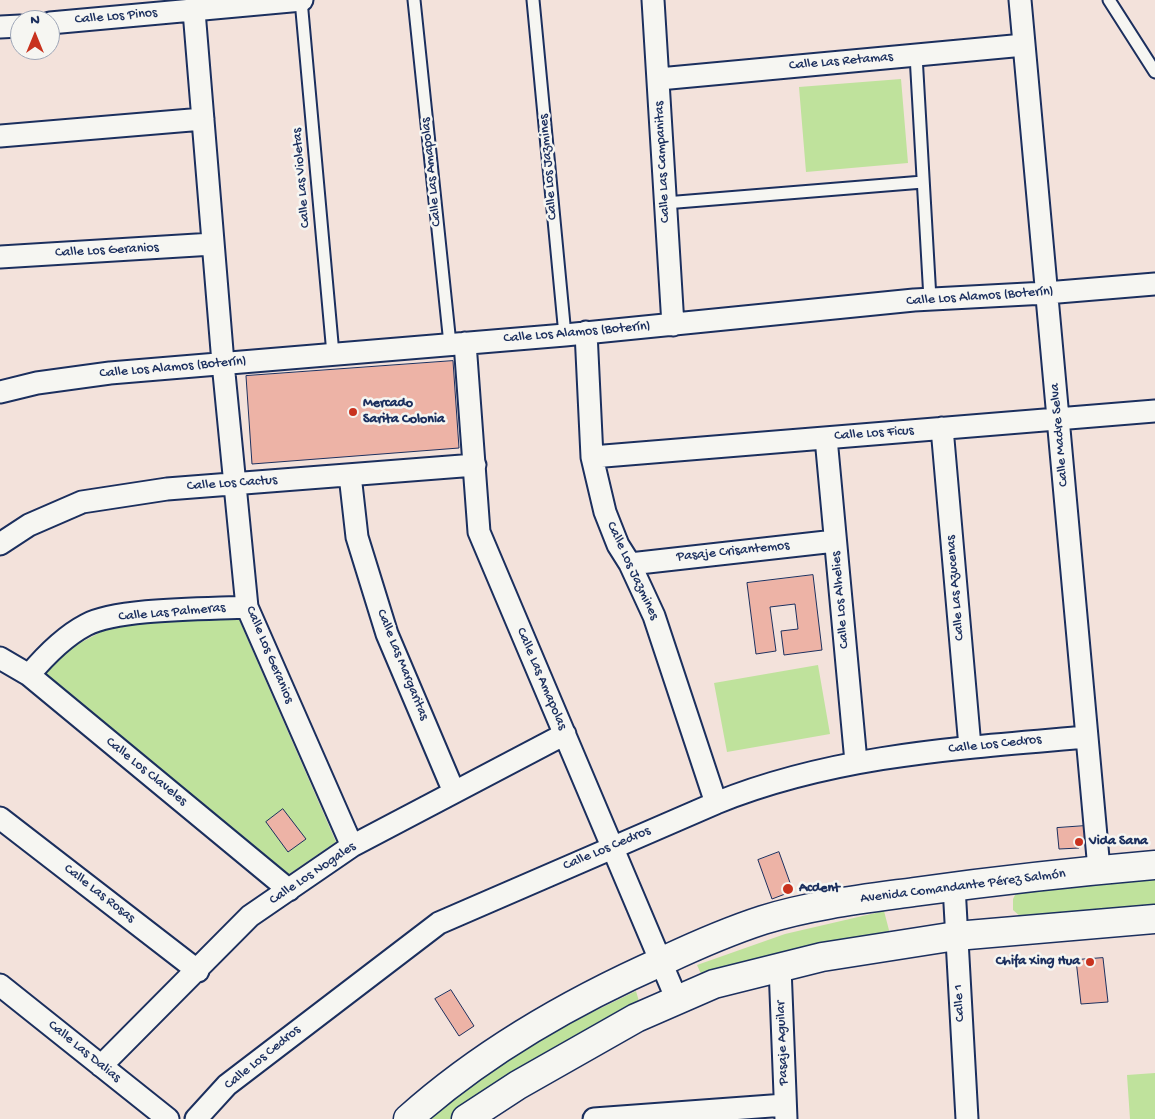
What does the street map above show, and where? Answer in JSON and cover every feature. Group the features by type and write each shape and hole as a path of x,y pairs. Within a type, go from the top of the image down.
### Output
{"main road":[{"name":"Avenida Comandante Pérez Salmón","path":"408,1119 467,1070 523,1032 580,1001 661,962 705,942 763,920 861,899 954,886 1155,865"},
{"path":"466,1119 518,1085 636,1018 714,984 822,957 956,936 1155,919"}],"street":[{"name":"Calle Los Pinos","path":"60,22 302,0"},
{"name":"Calle Las Campanitas","path":"653,0 673,325"},
{"name":"Calle Madre Selva","path":"1020,0 1099,870"},
{"name":"Calle Los Geranios","path":"194,10 223,363 246,607 352,846"},
{"name":"Calle Las Retamas","path":"659,79 1024,45"},
{"path":"0,136 203,119"},
{"name":"Calle Los Geranios","path":"0,257 213,244"},
{"name":"Calle Los Alamos (Boterín)","path":"0,392 64,379 223,363 565,335 930,299 1046,293 1155,284"},
{"name":"Calle Los Jazmines","path":"586,332 592,457 605,512 618,545 630,564 654,616 716,802"},
{"name":"Calle Las Amapolas","path":"458,343 475,466 480,532 677,1000"},
{"name":"Calle Los Ficus","path":"592,457 1155,411"},
{"name":"Calle Las Azucenas","path":"942,428 970,747"},
{"name":"Calle Los Alhelies","path":"826,438 856,762"},
{"name":"Calle Los Cactus","path":"0,544 28,525 82,502 166,489 475,466"},
{"name":"Calle Las Margaritas","path":"350,475 357,537 387,634 454,792"},
{"name":"Pasaje Crisantemos","path":"630,564 835,541"},
{"name":"Calle Las Palmeras","path":"28,676 65,638 88,624 150,612 246,607"},
{"name":"Calle Los Claveles","path":"0,658 28,676 289,890"},
{"name":"Calle Los Nogales","path":"101,1066 198,971 250,916 352,846 565,734"},
{"name":"Calle Los Cedros","path":"196,1119 227,1085 439,923 716,802 752,788 856,762 970,747 1086,737"},
{"name":"Calle Las Rosas","path":"0,818 198,971"},
{"name":"Calle 1","path":"954,886 967,1119"},
{"name":"Pasaje Aguilar","path":"780,967 786,1112"},
{"name":"Calle Las Dalias","path":"0,985 168,1119"},
{"path":"594,1119 786,1112"}],"lane":[{"name":"Calle Las Violetas","path":"302,0 333,354"},
{"name":"Calle Las Amapolas","path":"414,0 458,343"},
{"name":"Calle Los Jazmines","path":"533,0 565,335"},
{"path":"1109,0 1155,72"},
{"path":"916,55 930,299"},
{"path":"665,202 923,182"}],"green space":[{"path":"901,79 908,163 806,172 799,87"},
{"path":"238,617 336,842 285,877 44,675 67,650 112,626 176,618"},
{"path":"818,665 830,734 727,752 714,683"},
{"path":"1155,879 1155,905 1021,917 1013,910 1013,899 1017,891"},
{"path":"884,911 890,934 705,983 697,965 785,934"},
{"path":"636,991 641,1008 459,1119 425,1119 449,1099 539,1038"},
{"path":"1155,1073 1155,1119 1130,1119 1127,1075"}],"building":[{"name":"Mercado Sarita Colonia","path":"453,361 459,448 252,464 246,376"},
{"path":"813,575 822,650 784,655 781,631 798,629 795,604 770,607 776,651 756,654 747,583"},
{"path":"283,809 306,839 288,852 266,822"},
{"path":"1085,826 1085,839 1079,848 1059,849 1057,828"},
{"path":"779,852 793,891 772,899 758,860"},
{"path":"1103,958 1108,1002 1081,1004 1076,960"},
{"path":"451,990 474,1026 459,1036 435,999"}],"place":[{"name":"Mercado Sarita Colonia","path":"353,412"},
{"name":"Vida Sana","path":"1079,842"},
{"name":"Acdent","path":"788,889"},
{"name":"Chifa Xing Hua","path":"1090,962"}]}
